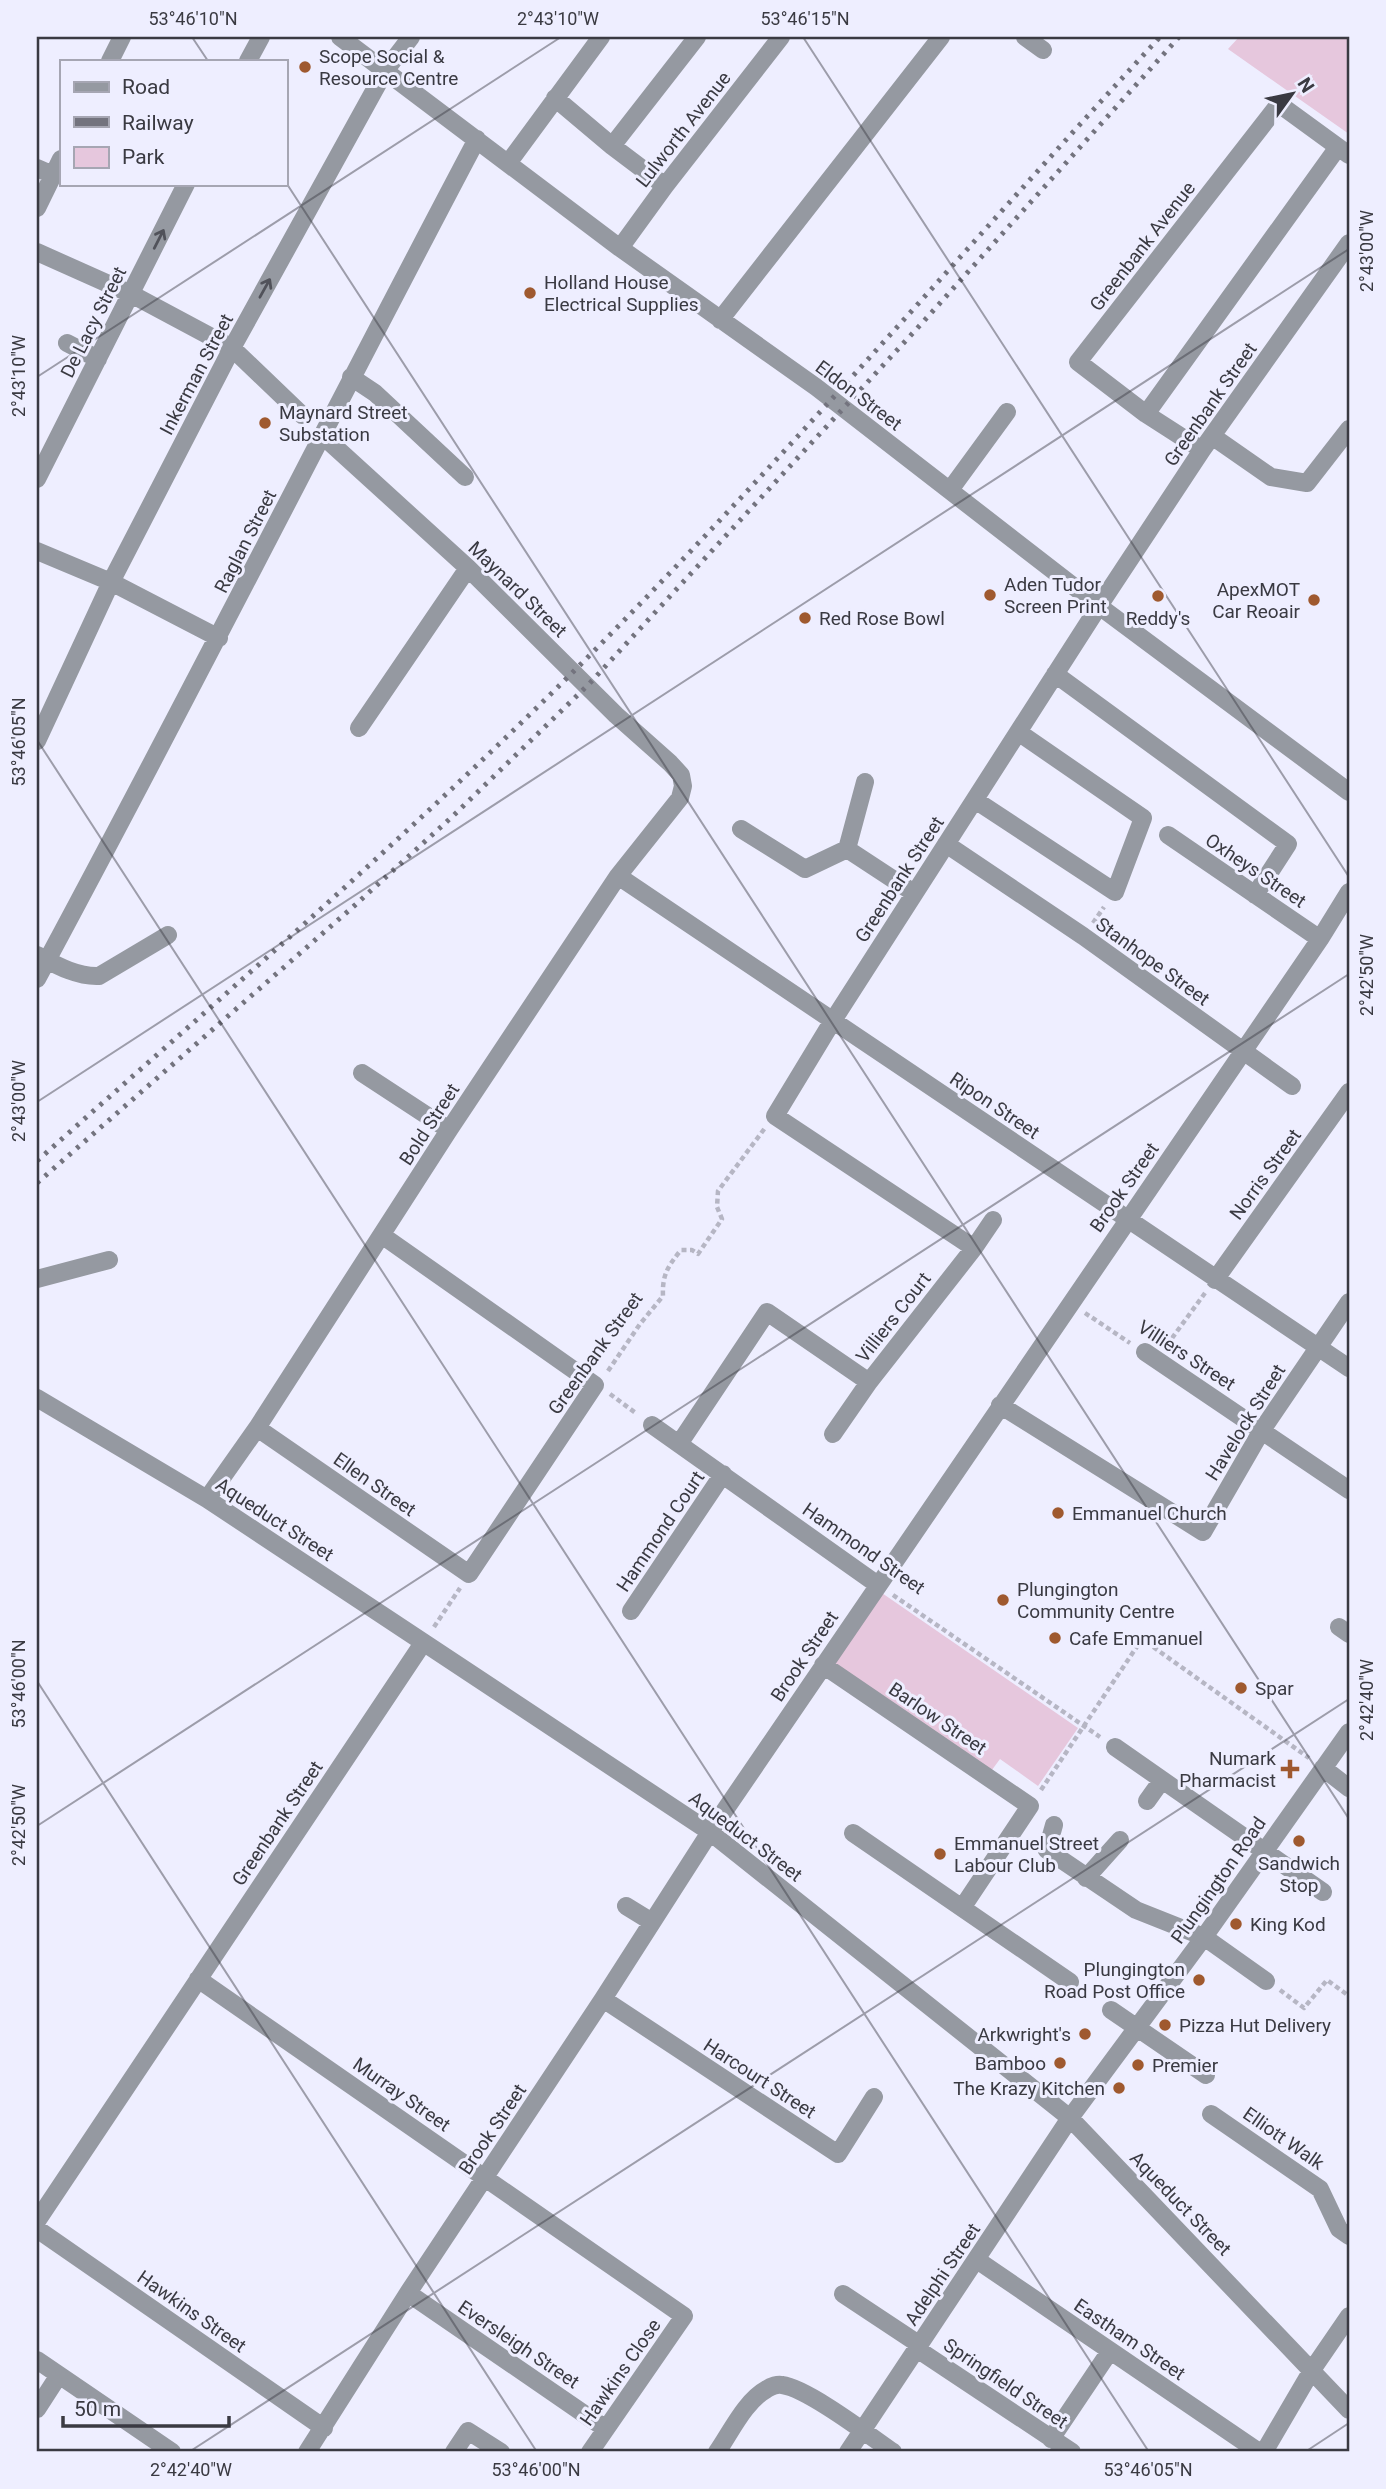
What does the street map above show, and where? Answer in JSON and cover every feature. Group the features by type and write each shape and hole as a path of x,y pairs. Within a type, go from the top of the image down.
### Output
{"street":[{"path":"110,60 122,37"},
{"path":"249,60 261,37"},
{"name":"Eldon Street","path":"340,37 620,248 816,387 1099,606 1349,792"},
{"name":"Inkerman Street","path":"37,741 111,582 232,348 385,71 411,37"},
{"path":"509,162 601,37"},
{"path":"612,146 697,37"},
{"name":"Lulworth Avenue","path":"620,248 781,37"},
{"path":"720,320 941,37"},
{"path":"1025,37 1043,50"},
{"path":"555,98 665,186"},
{"name":"Greenbank Avenue","path":"1344,151 1279,104 1079,362 1146,414 1271,477 1307,483 1349,429"},
{"name":"Raglan Street","path":"37,979 42,957 219,638 351,377 477,139"},
{"path":"1146,414 1344,151"},
{"path":"37,208 50,167"},
{"name":"De Lacy Street","path":"37,480 185,186"},
{"name":"Greenbank Street","path":"775,1116 832,1022 1099,606 1207,443 1349,243"},
{"path":"37,252 131,294 232,348 302,415"},
{"path":"67,343 98,359"},
{"path":"351,377 375,393 465,477"},
{"path":"950,490 1007,412"},
{"name":"Maynard Street","path":"323,436 468,568 616,715 681,775"},
{"path":"37,551 111,582 219,638"},
{"path":"359,728 468,568"},
{"path":"1055,674 1288,844 1255,895"},
{"path":"975,800 1115,892 1143,818 1018,732"},
{"name":"Bold Street","path":"207,1499 257,1428 449,1130 618,876 680,798 683,786 681,775"},
{"path":"741,830 805,869 847,849 866,782"},
{"name":"Oxheys Street","path":"1168,835 1320,939"},
{"name":"Stanhope Street","path":"946,844 1083,936 1292,1086"},
{"path":"847,849 914,894"},
{"name":"Ripon Street","path":"618,876 1349,1368"},
{"name":"Brook Street","path":"307,2452 710,1832 1320,939 1349,892"},
{"path":"42,957 88,976 99,976 168,935"},
{"path":"362,1073 449,1130"},
{"name":"Norris Street","path":"1215,1280 1349,1092"},
{"path":"775,1116 974,1248"},
{"name":"Villiers Court","path":"679,1444 767,1312 869,1382 993,1220"},
{"path":"383,1236 595,1385"},
{"path":"37,1279 109,1260"},
{"name":"Havelock Street","path":"1000,1405 1203,1532 1262,1430 1349,1302"},
{"name":"Villiers Street","path":"1151,1356 1349,1490"},
{"path":"833,1434 869,1382"},
{"name":"Greenbank Street","path":"469,1574 595,1385"},
{"name":"Aqueduct Street","path":"37,1398 207,1499 710,1832 1070,2118 1349,2410"},
{"name":"Hammond Street","path":"652,1425 878,1585"},
{"name":"Ellen Street","path":"257,1428 469,1574"},
{"name":"Hammond Court","path":"631,1611 723,1474"},
{"name":"Greenbank Street","path":"37,2221 423,1643"},
{"name":"Barlow Street","path":"823,1665 1030,1806"},
{"name":"Plungington Road","path":"1070,2118 1204,1937 1349,1732"},
{"path":"1115,1747 1323,1892"},
{"path":"1323,1768 1349,1788"},
{"path":"1147,1801 1162,1780"},
{"path":"962,1908 1030,1806"},
{"path":"1055,1825 1047,1850 1136,1910 1204,1937 1266,1980"},
{"path":"853,1833 1070,1982"},
{"path":"1086,1878 1120,1840"},
{"path":"626,1906 652,1922"},
{"name":"Murray Street","path":"198,1979 684,2316"},
{"name":"Harcourt Street","path":"603,1999 838,2154 874,2097"},
{"path":"1111,2010 1206,2076"},
{"name":"Elliott Walk","path":"1212,2114 1320,2189 1339,2229 1349,2236"},
{"name":"Adelphi Street","path":"848,2452 1070,2118"},
{"name":"Hawkins Street","path":"37,2229 324,2428"},
{"name":"Eastham Street","path":"978,2260 1259,2452"},
{"name":"Eversleigh Street","path":"408,2293 606,2429"},
{"name":"Springfield Street","path":"843,2294 1072,2452"},
{"name":"Hawkins Close","path":"590,2452 684,2316"},
{"path":"1264,2452 1312,2370 1349,2316"},
{"path":"1051,2439 1110,2351"},
{"path":"37,2360 172,2452"},
{"path":"37,2409 59,2375"},
{"path":"717,2452 754,2399 779,2384 797,2389 893,2452"},
{"path":"454,2452 468,2431 501,2452"}],"path":[{"path":"1083,936 1115,892"},
{"name":"Greenbank Street","path":"595,1385 610,1369 640,1324 663,1296 662,1279 667,1268 681,1250 692,1250 698,1254 718,1225 722,1219 717,1207 718,1191 744,1153 775,1116"},
{"path":"1151,1356 1215,1280"},
{"name":"Villiers Street","path":"1070,1303 1151,1356"},
{"path":"595,1385 652,1425"},
{"path":"423,1643 469,1574"},
{"name":"Hammond Street","path":"878,1585 1115,1747"},
{"path":"1030,1806 1142,1639 1323,1768"},
{"path":"1266,1980 1304,2008 1327,1980 1348,1993"}],"green space":[{"path":"1239,37 1349,37 1349,134 1228,49"},
{"path":"879,1591 1078,1728 1038,1786 1000,1759 989,1774 830,1663"}],"railway":[{"path":"37,1161 376,859 574,671 798,436 1160,37"},
{"path":"37,1183 354,906 454,815 589,684 923,322 1179,37"}],"place":[{"name":"Scope Social & Resource Centre","path":"305,67"},
{"name":"Holland House Electrical Supplies","path":"530,293"},
{"name":"Maynard Street Substation","path":"265,423"},
{"name":"Aden Tudor Screen Print","path":"990,595"},
{"name":"Reddy's","path":"1158,596"},
{"name":"ApexMOT Car Reoair","path":"1314,600"},
{"name":"Red Rose Bowl","path":"805,618"},
{"name":"Emmanuel Church","path":"1058,1513"},
{"name":"Plungington Community Centre","path":"1003,1600"},
{"name":"Cafe Emmanuel","path":"1055,1638"},
{"name":"Spar","path":"1241,1688"},
{"name":"Numark Pharmacist","path":"1290,1769"},
{"name":"Sandwich Stop","path":"1299,1841"},
{"name":"Emmanuel Street Labour Club","path":"940,1854"},
{"name":"King Kod","path":"1236,1924"},
{"name":"Plungington Road Post Office","path":"1199,1980"},
{"name":"Pizza Hut Delivery","path":"1165,2025"},
{"name":"Arkwright's","path":"1085,2034"},
{"name":"Bamboo","path":"1060,2063"},
{"name":"Premier","path":"1138,2065"},
{"name":"The Krazy Kitchen","path":"1119,2088"}]}
